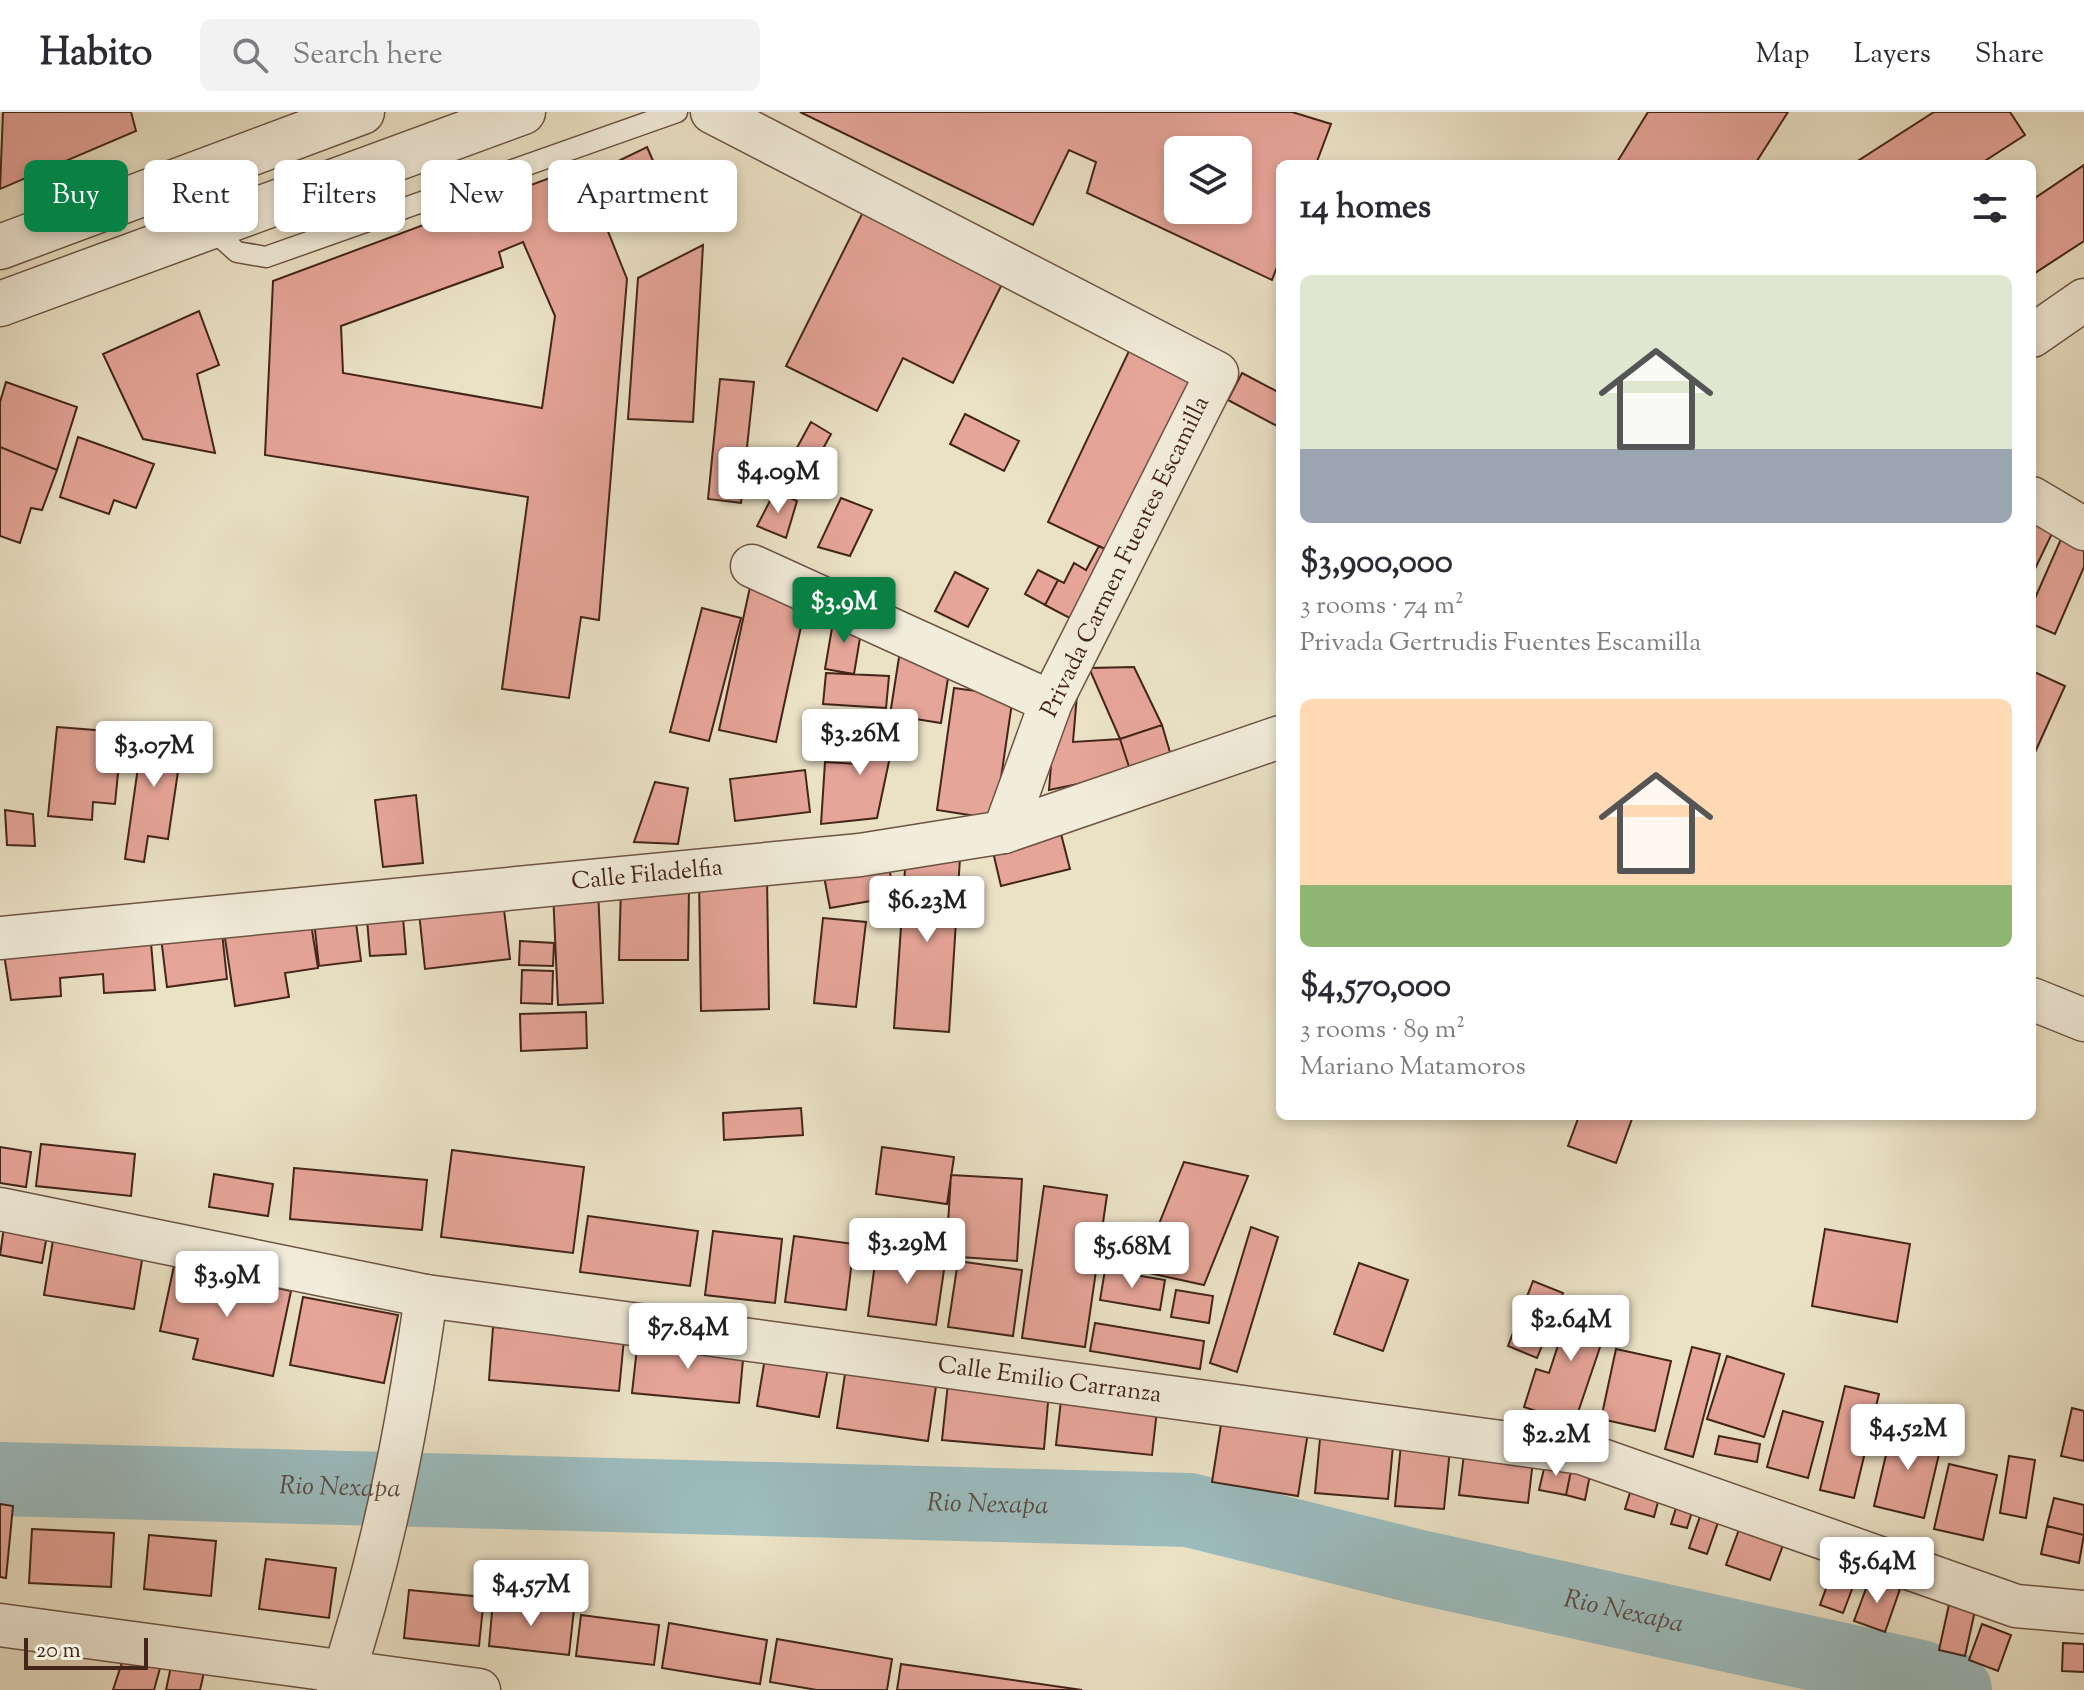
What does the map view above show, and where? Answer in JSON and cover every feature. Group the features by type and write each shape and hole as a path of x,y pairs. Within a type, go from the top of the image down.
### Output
{"street":[{"path":"0,247 362,112"},
{"path":"258,208 523,112"},
{"name":"Privada Carmen Fuentes Escamilla","path":"712,112 1217,373 1051,702 1004,832"},
{"path":"0,304 191,232"},
{"path":"2036,333 2084,300"},
{"path":"2036,500 2084,529"},
{"path":"752,566 1051,702"},
{"name":"Calle Filadelfia","path":"0,938 860,855 1004,832 1276,738"},
{"path":"2036,1001 2084,1020"},
{"name":"Calle Emilio Carranza","path":"0,1209 426,1296 1582,1453 2016,1606 2084,1612"},
{"path":"342,1681 413,1389 426,1296"},
{"path":"0,1625 342,1681 479,1690"}],"lane":[{"path":"214,232 237,252 266,257 677,112"}],"building":[{"path":"3,112 131,112 136,131 68,160 24,160 24,179 0,189"},
{"path":"800,112 1292,112 1331,124 1318,160 1276,160 1276,270 1272,280 1087,193 1096,162 1069,150 1033,225"},
{"path":"1648,112 1788,112 1758,160 1618,160"},
{"path":"1934,112 2010,112 2025,135 1986,160 1859,160"},
{"path":"647,147 653,160 620,160"},
{"path":"2084,165 2084,241 2036,272 2036,197"},
{"path":"548,179 548,232 608,232 627,279 599,620 581,617 569,698 502,689 528,497 265,455 273,281 421,226 421,232 532,232 532,185","holes":["523,242 555,316 542,408 343,373 341,326 503,267 499,252"]},
{"path":"867,204 1007,274 953,383 903,358 877,411 786,366"},
{"path":"703,245 693,422 628,419 638,278"},
{"path":"199,311 219,365 197,374 215,453 143,439 103,354"},
{"path":"1129,351 1197,384 1117,555 1048,522"},
{"path":"1242,373 1276,391 1276,425 1228,400"},
{"path":"720,379 754,382 741,503 708,499"},
{"path":"6,382 77,407 57,470 0,447 0,402"},
{"path":"965,414 1019,441 1004,471 950,444"},
{"path":"811,422 831,434 814,465 793,455"},
{"path":"78,437 154,464 136,508 114,500 109,514 60,497"},
{"path":"0,447 57,470 42,510 31,508 20,543 0,536"},
{"path":"775,491 797,501 786,538 757,526"},
{"path":"841,498 872,510 850,556 818,547"},
{"path":"2036,509 2059,519 2036,567"},
{"path":"2065,530 2084,538 2084,567 2055,634 2036,626 2036,596"},
{"path":"1099,546 1117,555 1081,624 1045,605 1058,580 1064,583 1074,563 1086,570"},
{"path":"1038,570 1058,580 1045,605 1025,594"},
{"path":"955,572 988,589 968,627 935,611"},
{"path":"750,587 807,599 776,742 719,730"},
{"path":"702,608 741,618 709,741 670,732"},
{"path":"834,616 863,620 854,674 825,669"},
{"path":"900,651 951,659 941,723 890,715"},
{"path":"1134,667 1162,725 1120,739 1089,668"},
{"path":"826,673 889,676 886,708 823,704"},
{"path":"2036,673 2065,686 2036,750"},
{"path":"954,688 1013,696 995,819 937,810"},
{"path":"1057,691 1077,694 1073,742 1120,739 1131,773 1049,790"},
{"path":"868,717 898,719 877,818 821,824 825,762 859,764"},
{"path":"144,725 184,731 168,839 148,836 144,862 125,859"},
{"path":"1162,725 1172,759 1131,773 1120,739"},
{"path":"57,727 107,731 105,751 120,752 115,804 93,802 92,820 48,816"},
{"path":"805,770 810,812 735,821 730,779"},
{"path":"655,782 688,788 678,844 634,842"},
{"path":"416,795 423,863 383,867 375,800"},
{"path":"5,810 33,814 35,846 7,845"},
{"path":"1058,822 1070,869 1001,886 990,839"},
{"path":"906,855 960,858 949,1032 894,1028"},
{"path":"888,860 894,897 830,908 823,871"},
{"path":"767,876 769,1009 701,1011 699,877"},
{"path":"621,886 689,887 688,960 619,960"},
{"path":"598,889 603,1003 558,1005 553,891"},
{"path":"502,893 510,959 425,969 418,903"},
{"path":"402,905 406,954 370,956 366,907"},
{"path":"354,907 361,961 319,966 313,912"},
{"path":"309,911 318,968 285,973 289,997 235,1006 223,925"},
{"path":"823,918 866,922 856,1007 814,1003"},
{"path":"221,923 227,979 167,987 160,929"},
{"path":"150,931 155,990 104,993 103,974 60,978 61,996 11,1000 2,941"},
{"path":"520,941 554,943 553,966 519,965"},
{"path":"522,970 553,971 552,1004 521,1003"},
{"path":"586,1012 587,1048 521,1051 520,1014"},
{"path":"801,1108 803,1135 724,1140 723,1113"},
{"path":"1578,1120 1632,1120 1616,1163 1568,1146"},
{"path":"41,1144 135,1154 131,1196 36,1186"},
{"path":"0,1147 31,1152 26,1187 0,1183"},
{"path":"882,1147 954,1157 947,1204 876,1194"},
{"path":"452,1150 584,1167 573,1253 441,1237"},
{"path":"1184,1162 1248,1176 1204,1285 1140,1271"},
{"path":"294,1168 427,1180 422,1230 290,1219"},
{"path":"214,1174 273,1184 268,1216 209,1207"},
{"path":"951,1175 1022,1179 1017,1261 946,1256"},
{"path":"1044,1186 1107,1195 1085,1347 1022,1338"},
{"path":"588,1216 698,1231 690,1286 580,1272"},
{"path":"4,1227 47,1235 42,1263 0,1255"},
{"path":"1251,1227 1278,1237 1237,1372 1210,1363"},
{"path":"1825,1229 1910,1244 1897,1322 1812,1306"},
{"path":"713,1231 782,1239 775,1303 705,1295"},
{"path":"794,1236 854,1244 846,1310 785,1302"},
{"path":"53,1240 143,1254 134,1309 44,1295"},
{"path":"877,1248 946,1256 936,1325 868,1316"},
{"path":"958,1261 1022,1270 1013,1336 948,1327"},
{"path":"1359,1263 1408,1280 1383,1351 1334,1334"},
{"path":"174,1266 291,1291 273,1376 193,1359 198,1339 160,1331"},
{"path":"1105,1270 1165,1280 1160,1310 1100,1300"},
{"path":"1533,1281 1563,1293 1537,1358 1508,1346"},
{"path":"1176,1290 1213,1296 1209,1323 1171,1317"},
{"path":"1574,1296 1613,1309 1574,1424 1524,1407 1536,1369 1549,1373"},
{"path":"303,1297 398,1315 384,1383 290,1365"},
{"path":"1095,1323 1204,1341 1200,1369 1090,1351"},
{"path":"493,1327 624,1339 619,1391 489,1380"},
{"path":"638,1339 744,1349 739,1403 632,1393"},
{"path":"1692,1347 1720,1354 1693,1457 1665,1449"},
{"path":"1616,1349 1671,1361 1655,1431 1601,1419"},
{"path":"766,1352 829,1363 819,1417 757,1406"},
{"path":"1727,1356 1784,1374 1764,1437 1707,1419"},
{"path":"846,1367 937,1379 928,1441 837,1428"},
{"path":"948,1383 1049,1391 1044,1449 942,1440"},
{"path":"1845,1386 1879,1394 1854,1498 1820,1490"},
{"path":"1062,1391 1158,1401 1152,1455 1056,1445"},
{"path":"2072,1408 2084,1411 2084,1461 2061,1456"},
{"path":"1783,1411 1823,1422 1808,1478 1767,1467"},
{"path":"1222,1418 1308,1432 1298,1496 1212,1482"},
{"path":"1893,1425 1943,1437 1924,1518 1874,1506"},
{"path":"1321,1428 1394,1435 1388,1499 1315,1493"},
{"path":"1719,1436 1760,1444 1757,1462 1715,1454"},
{"path":"1401,1444 1450,1449 1444,1509 1395,1506"},
{"path":"1464,1454 1533,1461 1528,1503 1459,1495"},
{"path":"2009,1456 2035,1460 2026,1518 2000,1513"},
{"path":"1546,1460 1572,1466 1566,1495 1539,1490"},
{"path":"1949,1464 1997,1475 1983,1540 1934,1529"},
{"path":"1572,1466 1591,1470 1585,1500 1566,1495"},
{"path":"1635,1476 1663,1483 1654,1517 1625,1509"},
{"path":"1681,1492 1697,1496 1687,1528 1671,1524"},
{"path":"2054,1498 2084,1505 2084,1535 2047,1526"},
{"path":"0,1504 13,1506 6,1578 0,1577"},
{"path":"1703,1508 1721,1514 1707,1554 1689,1548"},
{"path":"1744,1516 1788,1532 1770,1580 1726,1565"},
{"path":"2047,1526 2084,1535 2079,1563 2041,1554"},
{"path":"32,1529 114,1533 111,1587 29,1583"},
{"path":"149,1535 216,1541 211,1596 144,1589"},
{"path":"266,1559 336,1568 329,1618 259,1609"},
{"path":"1837,1559 1860,1568 1843,1613 1820,1605"},
{"path":"1870,1578 1900,1589 1885,1632 1854,1621"},
{"path":"409,1590 484,1597 479,1646 404,1638"},
{"path":"1950,1600 1976,1606 1965,1656 1939,1650"},
{"path":"493,1601 574,1609 569,1655 489,1646"},
{"path":"581,1615 659,1625 654,1665 576,1656"},
{"path":"669,1623 767,1640 760,1684 662,1668"},
{"path":"1982,1624 2011,1635 1998,1671 1969,1660"},
{"path":"777,1639 892,1659 887,1690 817,1690 770,1682"},
{"path":"2063,1643 2084,1644 2084,1672 2062,1671"},
{"path":"126,1650 162,1661 154,1690 113,1690"},
{"path":"174,1652 207,1659 200,1690 166,1690"},
{"path":"901,1664 1082,1690 897,1690"}],"waterway":[{"name":"Rio Nexapa","path":"0,1479 1189,1510 1419,1567 1920,1677 1955,1690"}]}
